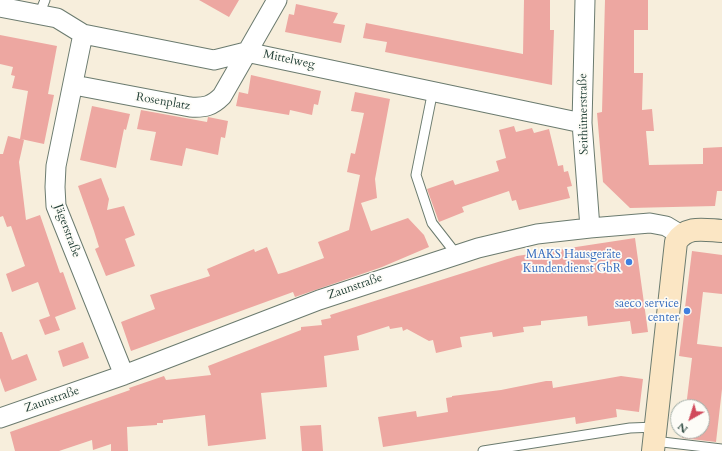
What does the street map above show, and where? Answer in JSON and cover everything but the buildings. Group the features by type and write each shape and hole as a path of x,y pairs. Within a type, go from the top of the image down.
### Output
{"street":[{"name":"Rosenplatz","path":"74,85 190,107 204,108 212,105 222,96 277,0"},
{"name":"Seithümerstraße","path":"585,0 582,123 590,228"},
{"name":"Mittelweg","path":"0,7 42,7 83,34 214,60 246,52 433,90 582,123"},
{"name":"Jägerstraße","path":"83,34 74,85 56,166 54,187 56,206 124,375"},
{"name":"Zaunstraße","path":"0,418 124,375 319,300 456,255 537,234 590,228 650,223 666,226 681,234"},
{"path":"655,440 676,242 681,234 689,230 722,231"}],"lane":[{"path":"433,90 416,175 432,223 456,255"},
{"path":"483,451 630,428 655,440 722,449"}],"place":[{"name":"MAKS Hausgeräte Kundendienst GbR","path":"629,262"},
{"name":"saeco service center","path":"687,311"}]}
